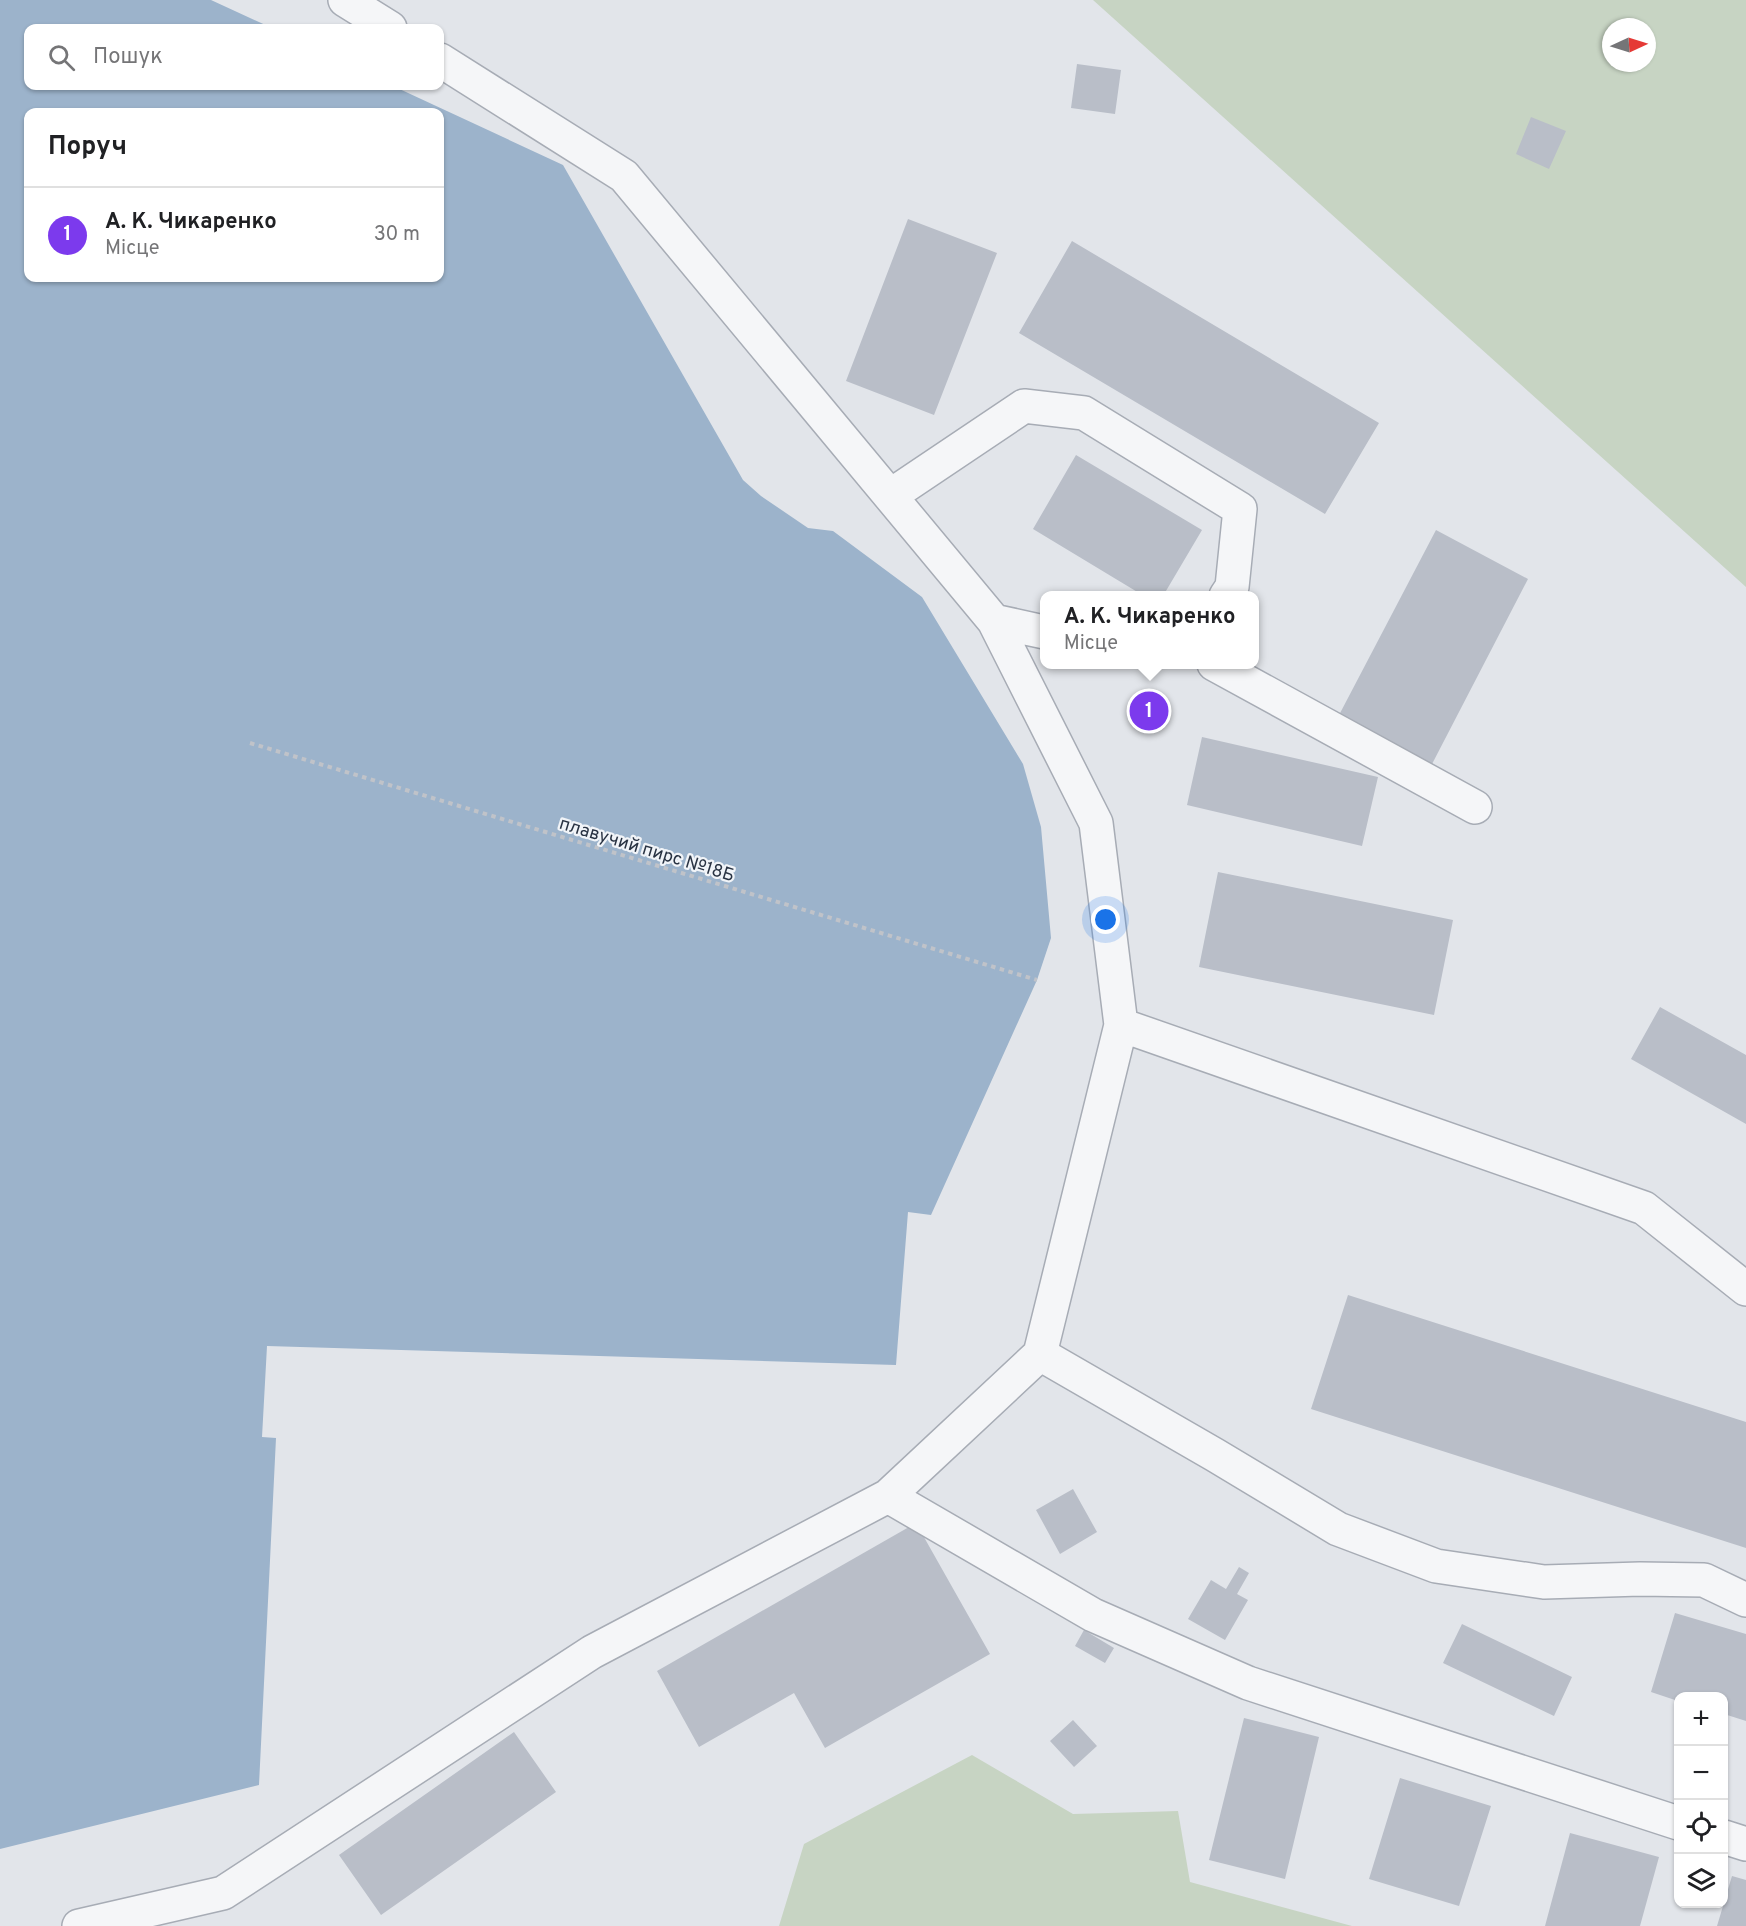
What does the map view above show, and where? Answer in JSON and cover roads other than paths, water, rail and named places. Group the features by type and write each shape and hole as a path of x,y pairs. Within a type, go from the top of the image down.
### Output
{"lane":[{"path":"345,0 384,24"},
{"path":"78,1926 224,1893 592,1653 888,1496 1040,1354 1121,1025 1096,823 994,621 624,176 444,63"},
{"path":"890,496 1024,406 1084,413 1240,509 1232,587 1229,591"},
{"path":"994,621 1040,631"},
{"path":"1224,669 1475,807"},
{"path":"1121,1025 1644,1208 1746,1290"},
{"path":"1040,1354 1338,1529 1436,1566 1545,1581 1704,1580 1746,1600"},
{"path":"888,1496 1093,1616 1248,1683 1674,1821"},
{"path":"1728,1838 1746,1844"}],"water":[{"path":"0,0 211,0 263,24 24,24 24,90 402,90 440,108 24,108 24,282 444,282 444,110 563,165 743,480 761,496 808,528 833,531 922,597 1023,764 1041,827 1051,938 1037,980 931,1215 908,1212 896,1365 267,1346 262,1437 276,1438 259,1785 0,1849"}],"place":[{"name":"А. К. Чикаренко","path":"1149,711"}]}
